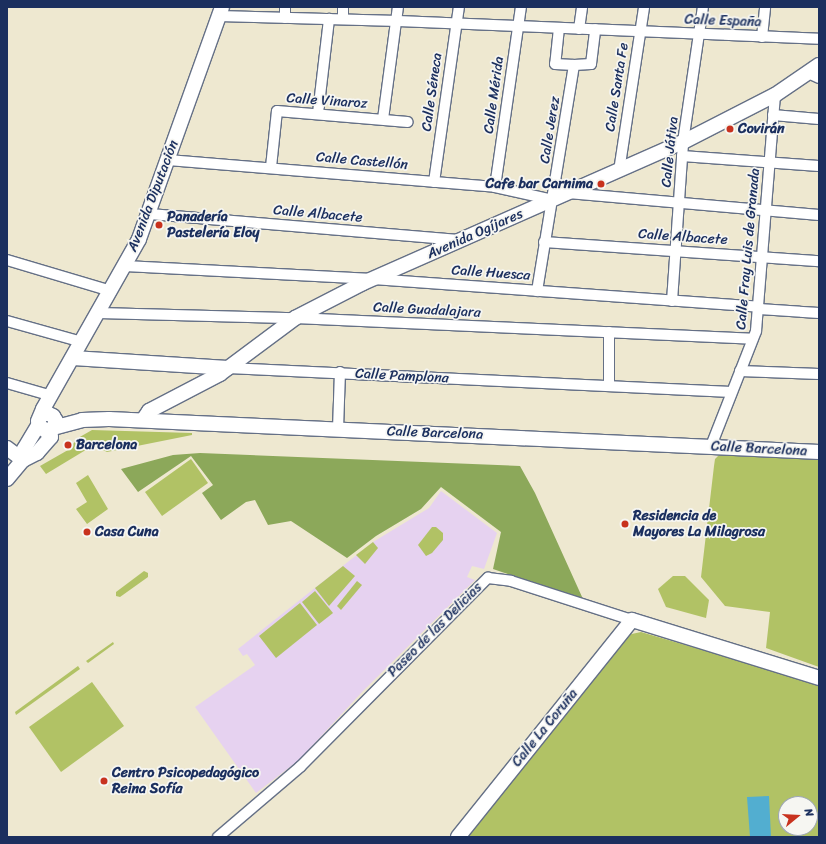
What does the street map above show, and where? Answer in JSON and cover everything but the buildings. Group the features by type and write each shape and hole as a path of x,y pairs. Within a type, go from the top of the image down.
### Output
{"street":[{"path":"285,7 285,18"},
{"path":"343,7 343,19"},
{"name":"Calle Vinaroz","path":"383,119 398,20 398,7"},
{"name":"Calle Séneca","path":"434,182 459,7"},
{"name":"Calle Mérida","path":"495,187 521,7"},
{"path":"579,29 582,7"},
{"name":"Calle Santa Fe","path":"619,171 644,7"},
{"name":"Calle Játiva","path":"672,301 683,149 703,7"},
{"path":"762,36 765,7"},
{"name":"Calle España","path":"220,12 285,18 398,20 819,39"},
{"name":"Avenida Diputación","path":"23,460 24,449 47,423 52,396 125,266 150,214 220,12"},
{"path":"318,114 328,19"},
{"path":"558,28 555,64 591,64 595,30"},
{"name":"Calle Jerez","path":"537,291 574,65"},
{"name":"Avenida Ogíjares","path":"143,420 149,411 228,368 295,318 374,279 460,240 619,171 683,149 815,72"},
{"name":"Calle Fray Luis de Granada","path":"711,446 753,339 759,308 775,95"},
{"name":"Calle Vinaroz","path":"272,167 277,111 408,122"},
{"path":"773,115 819,119"},
{"path":"683,149 770,162 819,166"},
{"name":"Calle Castellón","path":"168,160 272,167 495,187 553,200"},
{"path":"568,193 819,215"},
{"name":"Calle Albacete","path":"150,214 460,240"},
{"name":"Calle Albacete","path":"544,242 819,261"},
{"path":"7,259 111,291"},
{"name":"Calle Huesca","path":"125,266 374,279 819,313"},
{"name":"Calle Guadalajara","path":"99,313 295,318 753,339"},
{"path":"7,321 82,342"},
{"path":"609,332 609,386"},
{"name":"Calle Pamplona","path":"73,358 228,368 340,372 732,392"},
{"path":"740,371 819,374"},
{"path":"338,429 340,372"},
{"path":"7,383 52,396"},
{"name":"Calle Barcelona","path":"47,423 82,420 143,420 819,452"},
{"path":"7,448 23,460 7,479"},
{"name":"Paseo de las Delicias","path":"218,837 300,767 488,578 511,581 819,678"},
{"name":"Calle La Coruña","path":"458,837 632,620"}],"shaded area":[{"path":"441,491 497,533 484,569 472,566 467,577 475,580 363,691 299,760 256,793 195,707 255,665 247,654 243,656 238,649 373,542 429,508"}],"green space":[{"path":"92,430 192,433 192,435 107,452 99,448 89,448 46,474 40,466 68,450 78,438"},
{"path":"722,452 819,460 819,667 766,648 770,612 725,606 701,577 715,459"},
{"path":"200,453 520,466 535,493 583,599 493,569 501,532 441,487 421,509 376,536 347,558 291,521 268,525 255,500 246,502 221,520 202,493 213,485 191,456 138,492 121,469 173,455"},
{"path":"191,459 208,483 162,516 145,492"},
{"path":"88,475 108,509 87,524 76,509 87,502 76,483"},
{"path":"432,527 436,527 443,533 443,540 432,553 426,556 418,545"},
{"path":"373,542 378,548 365,564 356,555"},
{"path":"343,566 355,576 329,606 315,588"},
{"path":"144,571 148,573 148,577 120,597 116,596 116,592"},
{"path":"673,576 685,576 709,600 706,618 666,607 658,589"},
{"path":"357,581 362,585 341,610 337,606"},
{"path":"315,591 333,613 319,624 302,602"},
{"path":"300,603 317,625 276,658 259,636"},
{"path":"641,632 819,684 819,837 465,837 627,635"},
{"path":"113,642 114,644 88,663 86,661"},
{"path":"78,666 80,669 16,715 15,712"},
{"path":"92,682 124,726 61,772 29,727"}],"water":[{"path":"769,796 771,837 750,837 747,797"}],"place":[{"name":"Covirán","path":"730,129"},
{"name":"Cafe bar Carnima","path":"601,184"},
{"name":"Panadería Pastelería Eloy","path":"159,225"},
{"name":"Barcelona","path":"68,445"},
{"name":"Residencia de Mayores La Milagrosa","path":"625,524"},
{"name":"Casa Cuna","path":"87,532"},
{"name":"Centro Psicopedagógico Reina Sofía","path":"104,781"}]}
